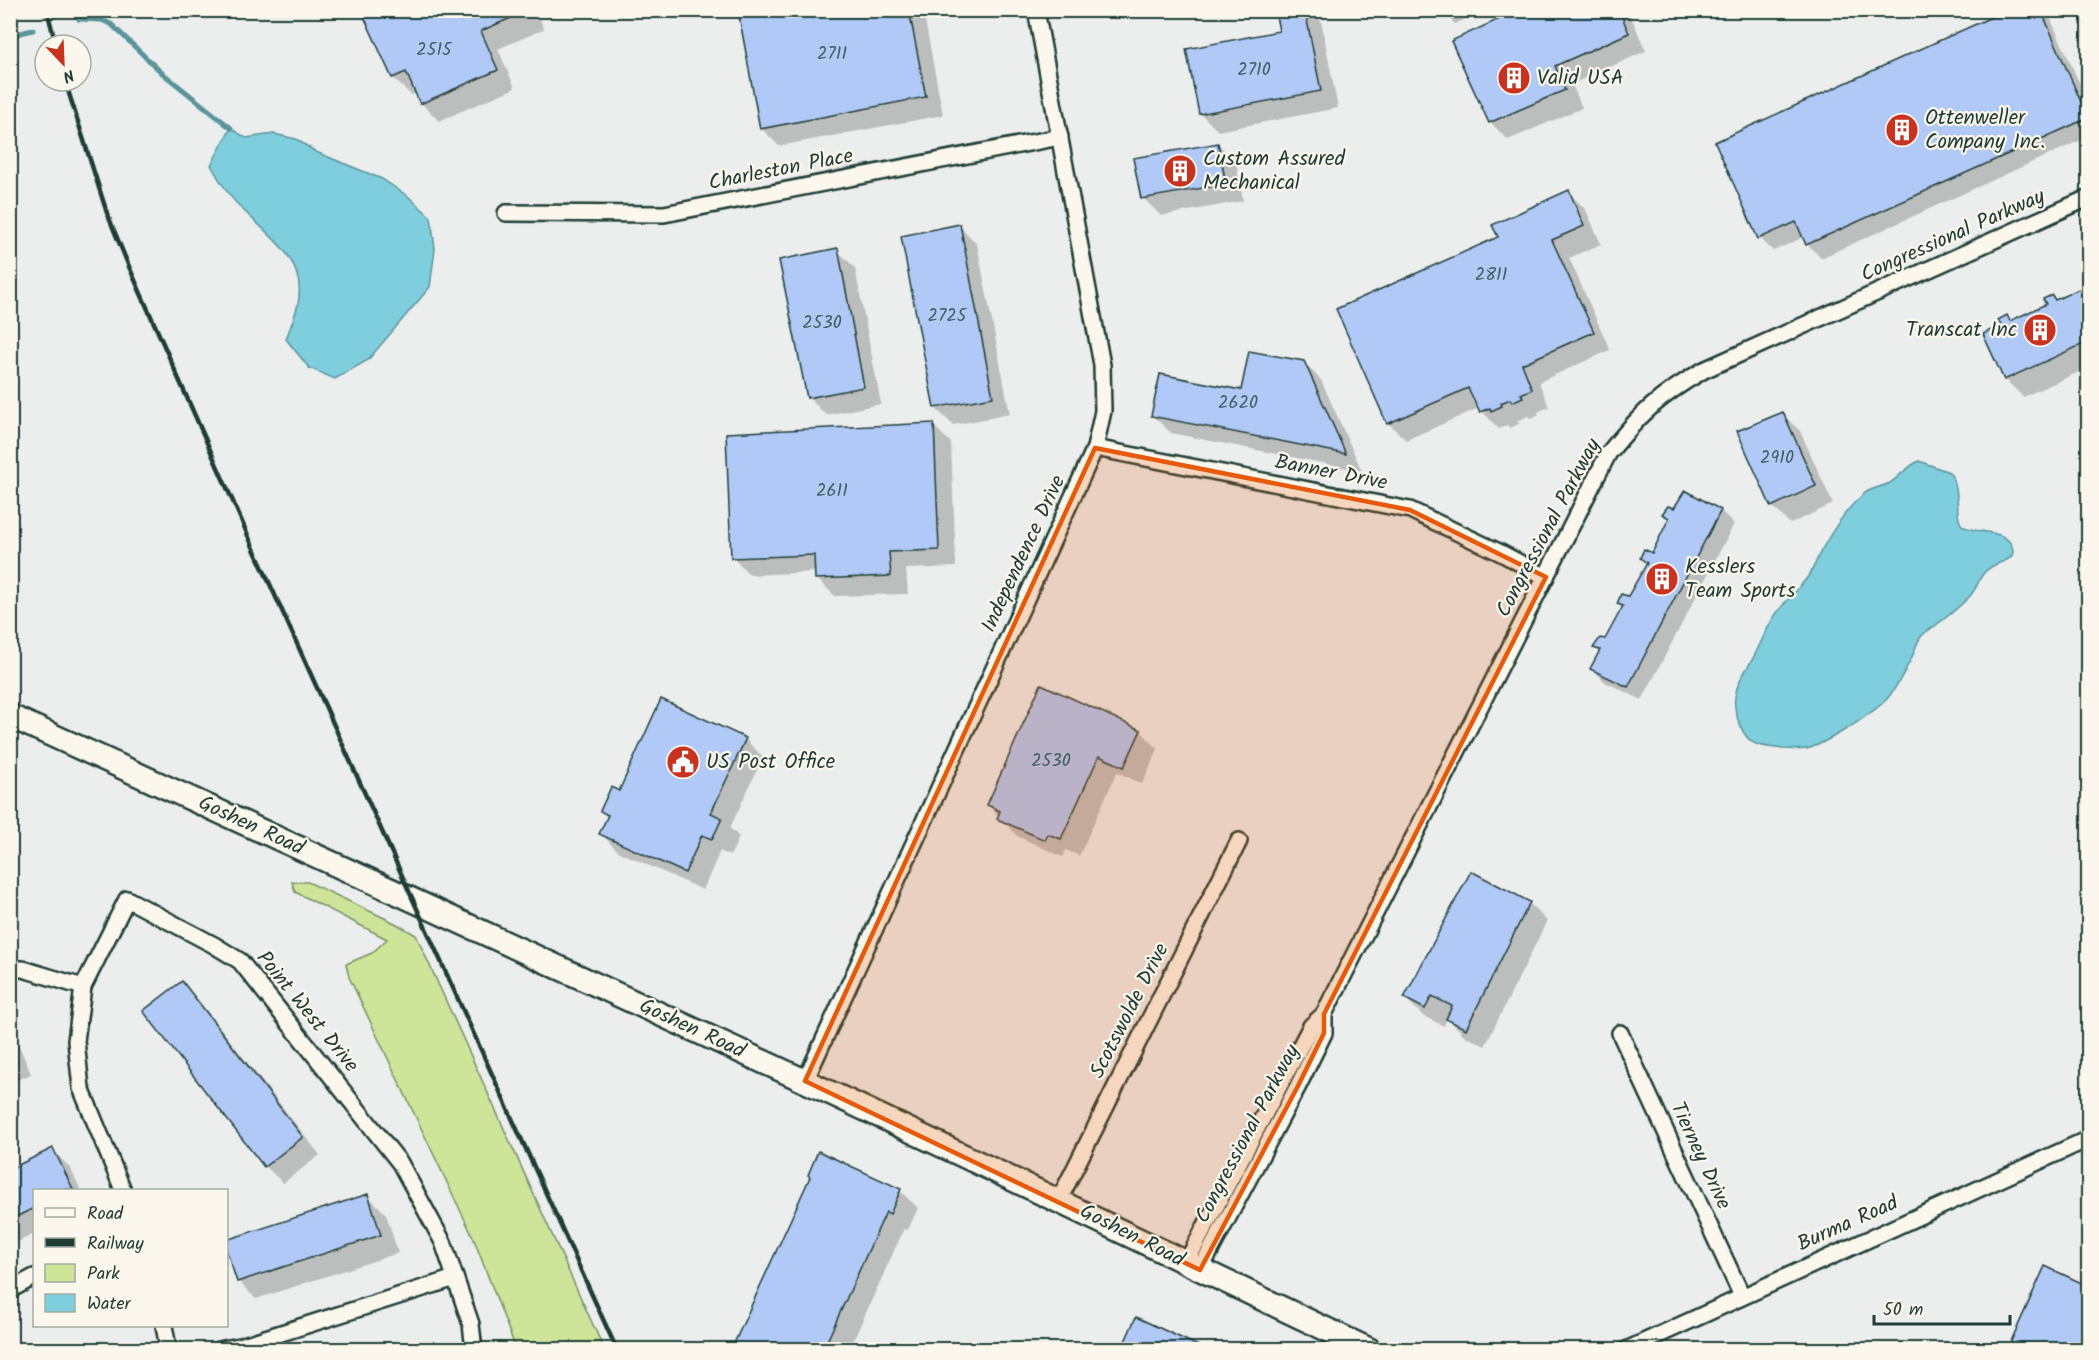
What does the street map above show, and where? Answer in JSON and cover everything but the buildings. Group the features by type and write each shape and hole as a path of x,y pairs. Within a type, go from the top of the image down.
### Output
{"main road":[{"name":"Goshen Road","path":"10,716 805,1081 1370,1350"}],"street":[{"name":"Independence Drive","path":"805,1081 1095,448 1103,411 1102,365 1036,10"},
{"name":"Charleston Place","path":"506,213 664,214 1060,137"},
{"name":"Congressional Parkway","path":"1193,1267 1311,1026 1323,1014 1608,454 1631,425 1669,390 1704,370 2088,198"},
{"name":"Banner Drive","path":"1095,448 1410,510 1546,577"},
{"name":"Scotswolde Drive","path":"1059,1200 1239,841"},
{"name":"Point West Drive","path":"122,1189 81,1088 76,1041 83,987 127,899 240,961 400,1163 443,1242 471,1324 474,1350"},
{"path":"10,969 23,969 83,987"},
{"name":"Tierney Drive","path":"1620,1033 1742,1296"},
{"name":"Burma Road","path":"1626,1350 2088,1139"},
{"path":"10,1290 33,1278"},
{"path":"218,1350 240,1346 455,1278"},
{"path":"164,1327 165,1350"}],"highlighted area":[{"path":"1095,448 1410,510 1546,577 1324,1014 1324,1033 1298,1086 1200,1270 805,1081"}],"green space":[{"path":"292,882 308,882 416,935 604,1349 516,1349 473,1237 349,977 346,964 372,953 387,939 295,892"}],"water":[{"path":"231,128 246,138 274,134 296,139 316,152 382,179 409,197 431,217 435,249 430,287 368,360 335,379 309,368 286,339 298,304 297,274 292,262 275,240 233,200 211,165"},
{"path":"1919,461 1949,472 1956,487 1959,517 1963,526 1999,535 2006,539 2011,544 2012,555 1987,570 1969,597 1922,635 1907,668 1893,691 1883,703 1864,718 1830,739 1807,749 1773,748 1751,741 1740,724 1735,710 1735,697 1739,682 1771,622 1809,575 1830,535 1852,505 1865,493 1890,483"}],"waterway":[{"path":"79,19 101,20 111,24 161,72 231,128"},
{"path":"10,27 16,34 33,30"}],"railway":[{"path":"47,10 53,33"},
{"path":"69,93 107,213 127,262 250,540 617,1350"}],"place":[{"name":"Valid USA","path":"1514,78"},
{"name":"Ottenweller Company Inc.","path":"1902,130"},
{"name":"Custom Assured Mechanical","path":"1180,171"},
{"name":"Transcat Inc","path":"2040,330"},
{"name":"Kesslers Team Sports","path":"1662,579"},
{"name":"US Post Office","path":"683,762"}]}
